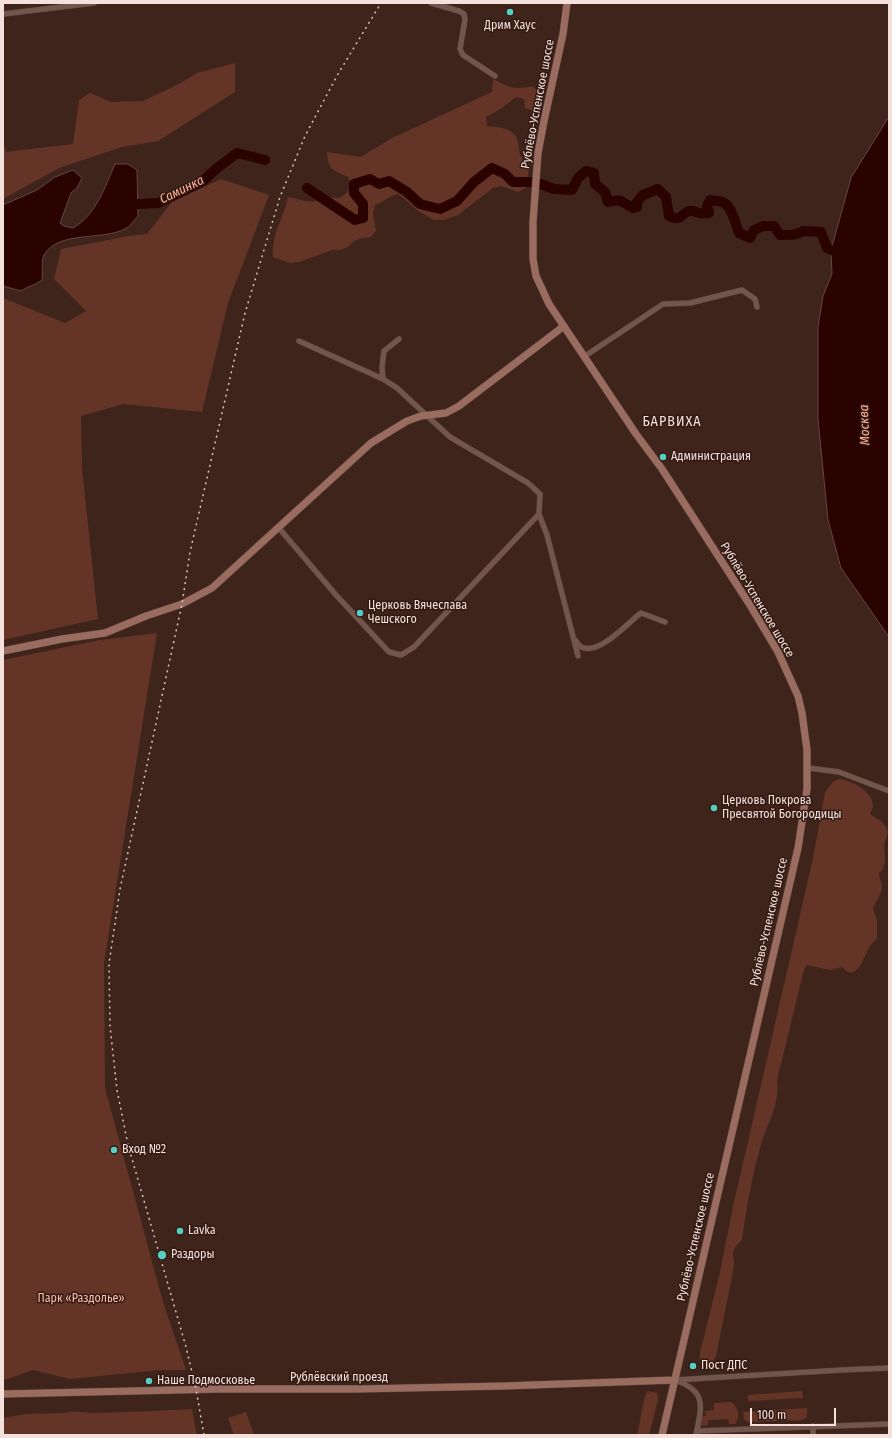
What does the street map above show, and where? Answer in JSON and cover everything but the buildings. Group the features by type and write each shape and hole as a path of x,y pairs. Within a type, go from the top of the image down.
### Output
{"main road":[{"name":"Рублёво-Успенское шоссе","path":"567,3 563,34 538,153 533,222 533,258 536,276 549,304 636,434 662,469 748,602 778,652 798,696 805,729 808,768 805,807 798,848 662,1435"},
{"path":"3,651 62,639 105,633 146,616 182,604 212,588 358,456 371,442 407,421 421,416 446,413 459,406 564,326"},
{"name":"Рублёвский проезд","path":"3,1394 211,1389 358,1389 504,1386 674,1380"}],"street":[{"path":"3,14 94,3"},
{"path":"431,3 464,14 465,20 460,49 463,55 495,76"},
{"path":"585,356 663,304 690,303 742,290 755,299 757,307"},
{"path":"382,379 384,351 399,339"},
{"path":"299,341 382,379 397,388 450,438 528,483 540,494 539,514 547,535 578,656"},
{"path":"278,527 336,595 389,652 401,655 414,647 539,514"},
{"path":"574,640 581,647 592,649 614,638 641,613 665,622"},
{"path":"808,768 839,772 889,791"},
{"path":"674,1380 889,1368"},
{"path":"674,1380 692,1388 698,1395 701,1402 696,1433 813,1426 889,1424"},
{"path":"813,1426 813,1435"}],"green space":[{"path":"235,63 235,92 158,141 122,147 59,168 3,199 3,141 6,152 73,144 79,100 90,93 111,102 143,101 179,84 197,73"},
{"path":"493,79 512,87 534,87 540,95 534,111 525,108 524,99 516,97 502,108 486,117 487,126 506,129 516,137 520,155 528,167 526,188 518,192 501,186 493,188 458,215 443,220 434,220 418,211 398,194 375,205 373,213 376,230 371,237 354,241 348,247 340,250 332,250 299,262 290,263 273,257 276,234 288,197 314,202 321,197 339,198 347,193 351,185 348,177 332,169 327,152 361,157 392,138 492,92"},
{"path":"221,179 269,195 228,303 202,412 123,404 81,416 82,468 98,619 3,640 3,298 65,323 86,311 54,279 61,249 147,234 172,202"},
{"name":"Парк «Раздолье»","path":"157,633 104,963 105,1088 163,1302 186,1370 161,1370 70,1379 33,1370 8,1379 3,1379 3,660 100,640"},
{"path":"838,779 853,783 867,793 873,803 870,814 882,822 888,832 884,845 885,863 883,869 879,873 882,889 873,909 877,920 877,939 870,947 860,966 852,973 846,971 842,967 830,970 807,965 804,970 777,1080 775,1107 763,1139 754,1170 742,1240 733,1252 734,1267 716,1356 710,1366 703,1364 700,1359 700,1353 720,1272 733,1207 813,858 825,792 833,782"},
{"path":"648,1391 657,1393 658,1400 649,1435 637,1435 645,1396"},
{"path":"802,1391 803,1398 748,1401 748,1395"},
{"path":"731,1402 738,1412 738,1418 735,1424 729,1424 728,1419 708,1420 708,1425 700,1426 702,1416 706,1416 705,1411 714,1410 714,1403"},
{"path":"807,1408 807,1417 802,1420 748,1422 744,1419 743,1412"},
{"path":"192,1409 197,1435 3,1435 3,1418 26,1414"},
{"path":"246,1412 254,1435 234,1435 228,1418"}],"water":[{"name":"Москва","path":"889,117 889,637 841,568 828,520 818,419 818,327 823,296 832,274 831,250 851,178"},
{"path":"115,164 128,164 137,170 138,216 130,225 116,233 82,237 60,242 51,247 44,255 42,280 21,291 3,286 3,205 37,190 55,177 73,170 82,178 77,188 71,193 60,223 64,226 73,228 88,216 94,208"}],"waterway":[{"name":"Саминка","path":"138,204 158,203 203,181 237,153 265,160"},
{"name":"Саминка","path":"307,188 355,220 363,218 363,204 354,193 354,184 370,179 379,184 389,181 407,192 420,204 440,209 457,201 474,182 492,168 505,174 513,182 531,182"},
{"name":"Саминка","path":"541,184 554,189 572,190 578,178 586,171 594,173 595,184 605,192 608,202 624,202 633,208 637,207 637,202 643,195 658,189 666,197 669,216 673,218 679,218 689,211 709,213 707,206 710,200 723,202 729,208 739,233 750,238 754,230 763,226 774,226 780,235 795,234 803,231 821,232 827,248 843,255"}],"railway":[{"path":"204,1435 196,1389 186,1347 128,1145 117,1090 110,1026 109,964 120,889 182,604 190,552 245,313 280,197 305,136 338,74 381,3"}],"place":[{"name":"Дрим Хаус","path":"510,12"},
{"name":"Администрация","path":"663,457"},
{"name":"Церковь Вячеслава Чешского","path":"360,613"},
{"name":"Церковь Покрова Пресвятой Богородицы","path":"714,808"},
{"name":"Вход №2","path":"114,1150"},
{"name":"Lavka","path":"180,1231"},
{"name":"Раздоры","path":"162,1255"},
{"name":"Пост ДПС","path":"693,1366"},
{"name":"Наше Подмосковье","path":"149,1381"}],"district":[{"name":"БАРВИХА","path":"672,422"}]}
